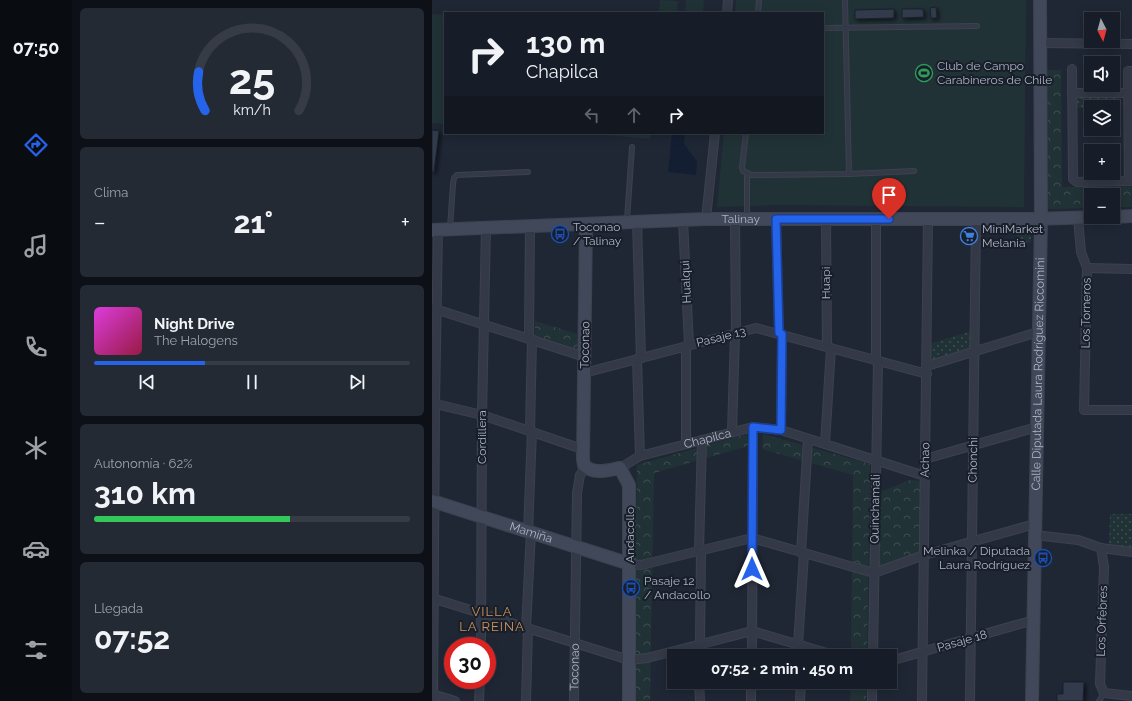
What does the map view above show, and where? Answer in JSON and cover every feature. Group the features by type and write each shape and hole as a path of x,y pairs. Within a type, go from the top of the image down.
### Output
{"street":[{"path":"727,12 728,0"},
{"name":"Calle Diputada Laura Rodríguez Riccomini","path":"1032,701 1041,219 1040,0"},
{"path":"1040,43 1132,44"},
{"path":"1072,69 1074,180 1077,182 1130,181 1130,126 1128,93 1130,71"},
{"path":"1072,93 1128,93"},
{"path":"706,219 714,134"},
{"path":"1120,216 1132,216"},
{"name":"Los Torneros","path":"1078,218 1081,252 1087,268 1084,410 1132,410"},
{"name":"Talinay","path":"440,229 706,219 1084,218"},
{"path":"732,432 736,333 735,219"},
{"path":"776,219 780,334 781,430"},
{"name":"Huapi","path":"825,444 829,347 826,219"},
{"name":"Quinchamali","path":"873,649 877,361 876,219"},
{"name":"Achao","path":"922,701 928,219"},
{"name":"Chonchi","path":"970,701 976,219"},
{"name":"Hualqui","path":"683,220 688,345 686,444"},
{"path":"632,222 639,358 640,456"},
{"name":"Toconao","path":"574,701 577,493 580,475 585,466 582,449 586,224"},
{"path":"526,701 531,431 530,226"},
{"name":"Cordillera","path":"481,637 482,415 486,228"},
{"path":"440,229 434,309 432,696 455,701"},
{"path":"1087,268 1132,269"},
{"path":"434,309 530,338 584,357"},
{"name":"Pasaje 13","path":"584,373 756,328 877,361 927,370"},
{"path":"927,370 974,350 1038,332"},
{"path":"433,404 482,415 582,449"},
{"path":"752,649 753,427"},
{"name":"Chapilca","path":"585,466 598,471 620,468 640,456 753,427 781,430 925,476"},
{"path":"925,459 1037,428"},
{"path":"802,649 803,553 808,439"},
{"path":"699,649 702,440"},
{"name":"Andacollo","path":"620,468 627,479 630,492 628,701"},
{"name":"Mamiña","path":"433,501 630,564"},
{"path":"630,564 641,565 752,538 874,573 924,555 972,541 1035,529 1078,540 1101,548 1132,552"},
{"name":"Los Orfebres","path":"1101,548 1104,567 1100,684 1104,693"},
{"path":"433,599 629,660 647,658 752,631 812,649"},
{"name":"Pasaje 18","path":"897,659 1034,620"},
{"path":"480,689 480,701"},
{"path":"699,689 700,701"},
{"path":"751,689 751,701"},
{"path":"800,701 801,689"},
{"path":"872,689 872,701"},
{"path":"1104,693 1132,696"}],"lane":[{"path":"758,12 759,0"},
{"path":"845,0 849,174"},
{"path":"824,28 977,26"},
{"path":"746,134 742,167 746,173 747,219"},
{"path":"632,147 632,222"},
{"path":"746,173 760,176 914,171"},
{"path":"440,229 454,178 457,175 528,172"},
{"path":"1099,701 1104,693"}],"green space":[{"path":"660,0 678,1 677,12 659,12"},
{"path":"686,0 704,0 703,12 685,12"},
{"name":"Club de Campo Carabineros de Chile","path":"736,0 1026,0 1024,207 780,205 717,207 724,134 824,134 824,12 735,12"},
{"path":"432,14 444,15 444,124 432,123"},
{"path":"1047,70 1061,70 1062,187 1132,187 1132,207 1120,207 1120,188 1084,188 1084,208 1048,209"},
{"path":"1075,95 1118,95 1118,100 1084,100 1084,108 1075,108"},
{"path":"595,134 650,134 650,139"},
{"path":"1015,226 1028,226 1031,229 1031,242 1019,245"},
{"path":"535,321 577,334 577,352 535,337"},
{"path":"971,331 972,349 929,363 930,344"},
{"path":"747,434 748,446 654,473 650,701 633,701 637,465"},
{"path":"763,434 870,464 867,649 851,649 853,475 762,449"},
{"path":"910,480 920,481 921,553 879,567 878,493"},
{"path":"1110,514 1132,514 1132,548 1109,547"},
{"path":"851,689 867,689 866,701 850,701"}],"water":[{"path":"672,134 685,134 684,144 697,161 696,175 668,172"}],"building":[{"path":"936,7 937,18 931,18 930,8"},
{"path":"894,9 894,18 855,19 855,10"},
{"path":"902,9 923,9 924,17 902,18"},
{"path":"432,130 439,131 434,172 432,172"},
{"name":"MiniMarket Melania","path":"966,233 973,233 973,238 965,238"},
{"path":"1063,682 1084,682 1083,701 1057,701 1057,694 1063,694"}],"place":[{"name":"Club de Campo Carabineros de Chile","path":"924,73"},
{"name":"Toconao / Talinay","path":"560,234"},
{"name":"MiniMarket Melania","path":"969,236"},
{"name":"Melinka / Diputada Laura Rodríguez","path":"1043,558"},
{"name":"Pasaje 12 / Andacollo","path":"631,588"}],"district":[{"name":"VILLA LA REINA","path":"492,618"}],"route":[{"path":"752,569 753,427 781,430 782,334 779,333 776,219 889,219"}]}
